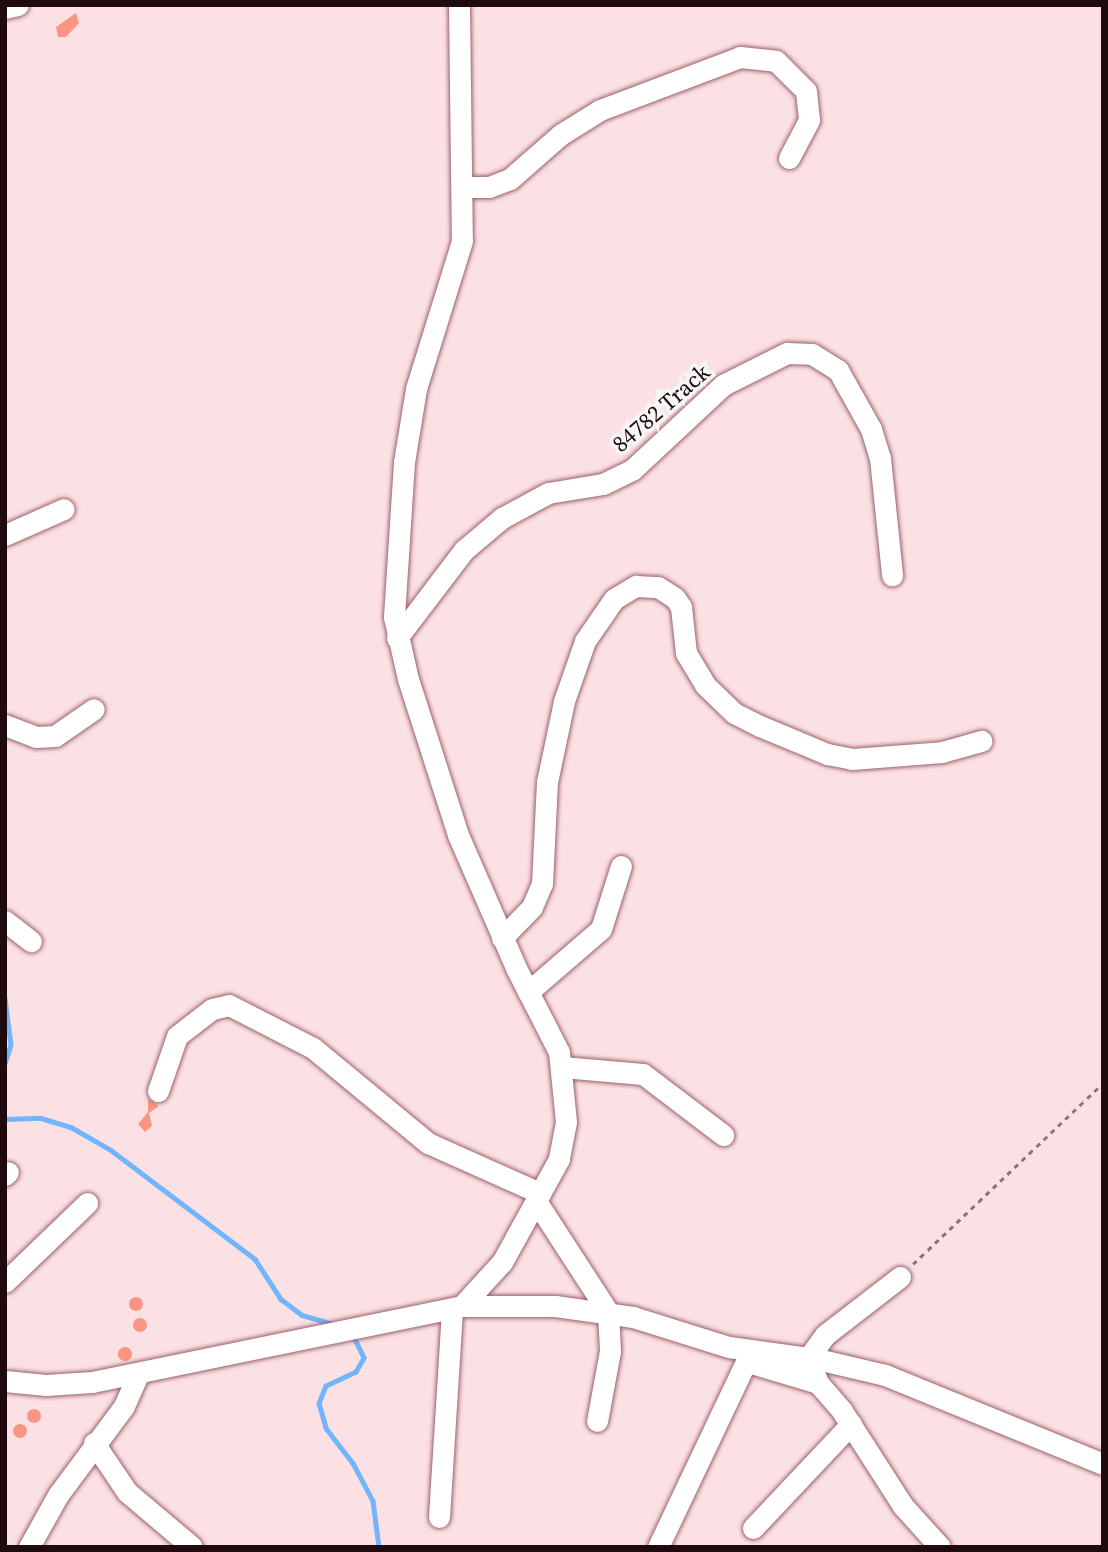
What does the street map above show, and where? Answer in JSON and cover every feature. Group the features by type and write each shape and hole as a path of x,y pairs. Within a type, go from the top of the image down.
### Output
{"street":[{"path":"5,8 18,5"},
{"path":"439,1517 457,1307 502,1262 538,1197 565,1138 559,1052 502,938 440,788 397,638 394,599 407,440 432,331 459,255 462,187 459,5"},
{"path":"462,187 498,185 524,170 560,135 600,110 740,57 776,61 806,92 809,120 789,158"},
{"name":"84782 Track","path":"397,638 464,550 502,518 548,493 603,484 632,470 723,385 788,353 812,354 838,370 871,429 880,458 892,575"},
{"path":"5,535 64,509"},
{"path":"502,938 532,907 542,884 547,782 564,701 585,641 614,599 636,586 658,587 675,598 681,607 686,653 705,685 734,713 760,726 827,754 852,759 942,752 981,741"},
{"path":"5,725 36,737 55,736 94,709"},
{"path":"528,992 601,929 621,866"},
{"path":"5,921 30,941"},
{"path":"158,1091 177,1036 219,1006 229,1005 313,1048 428,1143 538,1197 608,1312 610,1351 597,1421"},
{"path":"562,1067 643,1074 723,1135"},
{"path":"5,1282 88,1203"},
{"path":"808,1358 825,1335 900,1277"},
{"path":"5,1381 68,1385 138,1374 457,1307 520,1304 608,1312 750,1356 818,1383"},
{"path":"750,1356 808,1358 885,1375 1103,1464"},
{"path":"659,1547 750,1356"},
{"path":"808,1358 818,1383 851,1424 903,1506 940,1547"},
{"path":"29,1547 48,1509 94,1443 124,1406 138,1374"},
{"path":"753,1528 851,1424"},
{"path":"94,1443 127,1492 192,1547"}],"path":[{"path":"900,1277 1103,1083"}],"building":[{"path":"76,13 79,23 66,37 58,37 56,27"},
{"path":"148,1099 159,1106 149,1113 152,1126 145,1132 138,1124 148,1112"},
{"path":"133,1297 139,1297 143,1304 139,1311 133,1311 129,1307 129,1301"},
{"path":"137,1318 143,1318 147,1325 143,1332 137,1332 133,1328 133,1322"},
{"path":"125,1347 130,1349 130,1359 125,1361 120,1359 118,1354 120,1349"},
{"path":"31,1409 37,1409 41,1416 37,1423 31,1423 27,1419 27,1413"},
{"path":"17,1424 23,1424 27,1431 23,1438 17,1438 13,1434 13,1428"}],"waterway":[{"path":"5,998 11,1045 5,1064"},
{"path":"5,1119 41,1118 71,1127 111,1150 255,1259 281,1299 302,1315 333,1324"},
{"path":"353,1335 364,1358 356,1372 326,1386 319,1403 326,1428 353,1463 373,1501 379,1547"}]}
